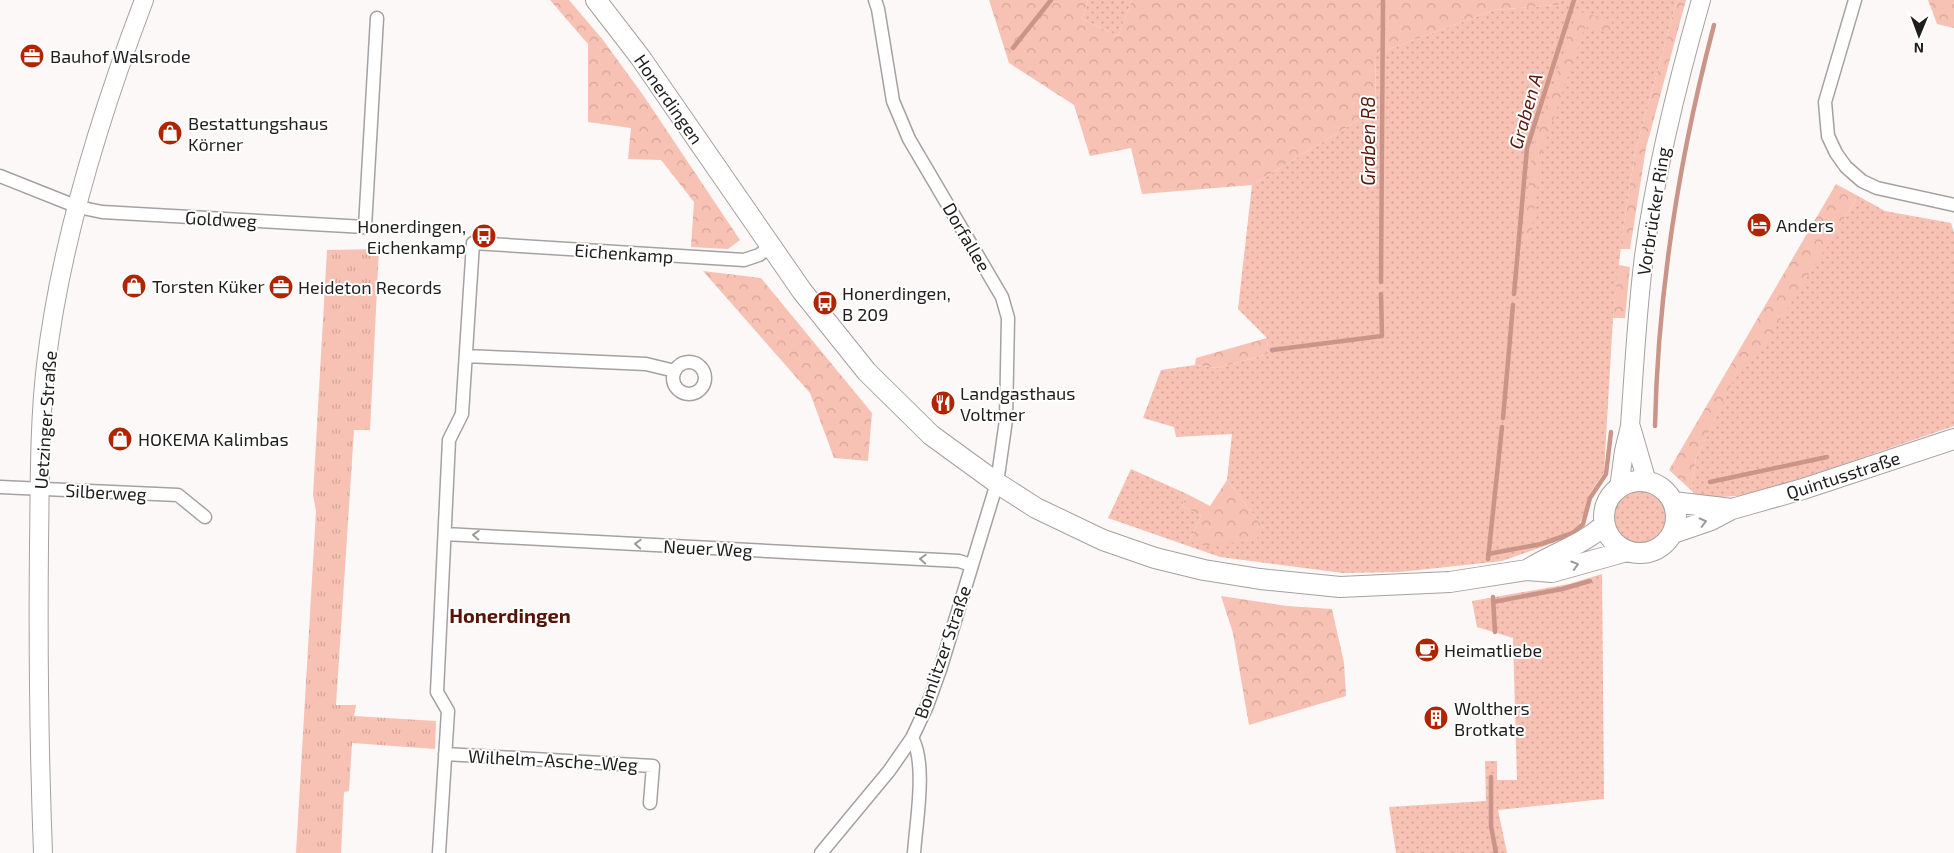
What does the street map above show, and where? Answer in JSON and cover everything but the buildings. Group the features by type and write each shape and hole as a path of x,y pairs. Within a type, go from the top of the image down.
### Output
{"main road":[{"name":"Honerdingen","path":"596,0 640,57 770,246 818,312 867,372 931,435 997,483 1036,508 1103,540 1148,556 1204,570 1297,583 1352,587 1450,582 1527,570"},
{"name":"Quintusstraße","path":"1673,533 1711,520 1732,508 1803,489 1954,440"},
{"path":"1527,570 1552,572 1627,551 1648,552 1667,542 1673,533 1676,523 1673,502 1663,489 1648,482 1633,482 1619,488 1607,504 1605,524 1613,540 1627,551"},
{"name":"Quintusstraße","path":"1673,502 1732,508"},
{"path":"1527,570 1546,557 1573,548 1592,536 1605,524"}],"street":[{"name":"Uetzinger Straße","path":"43,853 38,679 41,438 46,366 52,324 78,207 144,0"},
{"name":"Dorfallee","path":"875,0 893,101 909,139 1002,297 1008,318 1006,420 997,483"},
{"name":"Vorbrücker Ring","path":"1619,488 1624,451 1630,426 1644,258 1655,185 1667,126 1701,0"},
{"path":"1855,0 1825,102 1828,136 1836,153 1851,172 1877,188 1954,205"},
{"name":"Goldweg","path":"0,176 78,207 102,212 365,227 377,18"},
{"name":"Eichenkamp","path":"473,244 744,260 759,255 770,246"},
{"name":"Wilhelm-Asche-Weg","path":"439,853 448,711 437,692 449,440 462,414 473,244"},
{"path":"466,356 646,364 675,371"},
{"name":"Vorbrücker Ring","path":"1630,426 1648,482"},
{"name":"Bomlitzer Straße","path":"821,853 889,771 912,738 927,706 938,674 997,483"},
{"name":"Silberweg","path":"0,487 178,495 205,517"},
{"name":"Neuer Weg","path":"445,534 958,561 971,565"},
{"path":"912,738 920,764 914,853"},
{"name":"Wilhelm-Asche-Weg","path":"445,754 652,766 650,803"}],"green space":[{"path":"550,0 569,0 603,40 643,95 740,240 728,249 691,247 694,202 661,160 628,159 631,128 588,122 588,44"},
{"path":"989,0 1088,0 1082,19 1118,36 1132,0 1559,0 1558,5 1494,10 1376,54 1375,110 1252,185 1142,194 1131,148 1090,156 1074,105 1009,63"},
{"path":"1088,0 1132,0 1118,36 1082,19"},
{"path":"1559,0 1677,0 1635,152 1622,237 1613,318 1604,472 1589,495 1584,515 1577,528 1567,538 1502,561 1400,572 1343,573 1220,557 1108,518 1131,469 1187,494 1182,506 1201,516 1189,541 1264,528 1227,480 1232,434 1176,437 1174,427 1143,418 1161,370 1195,365 1218,368 1268,354 1267,338 1238,309 1252,185 1375,110 1376,54 1494,10 1557,5"},
{"path":"1677,0 1686,0 1646,148 1630,249 1620,249 1635,152"},
{"path":"1928,0 1954,0 1954,28 1937,24"},
{"path":"1577,11 1613,21 1609,32 1585,27 1542,152 1530,244 1523,245 1532,151"},
{"path":"1836,184 1858,196 1759,354 1741,365 1696,458 1691,490 1669,470"},
{"path":"1858,196 1885,211 1951,223 1954,233 1954,426 1797,480 1740,496 1698,498 1691,490 1696,458 1741,364 1759,353"},
{"path":"379,249 370,430 354,430 336,705 356,705 354,716 436,721 435,749 352,743 349,791 344,792 341,853 296,853 316,511 313,495 327,250"},
{"path":"1618,265 1630,267 1625,318 1613,318"},
{"path":"703,271 761,278 872,413 868,461 834,458 810,393"},
{"path":"1267,338 1268,354 1218,368 1195,365 1196,358"},
{"path":"1227,480 1264,528 1256,540 1205,546 1189,541 1201,516 1182,506 1187,494 1210,506"},
{"path":"1634,489 1646,489 1656,493 1664,501 1668,517 1664,533 1656,541 1646,545 1634,545 1624,541 1616,533 1612,523 1612,511 1616,501 1624,493"},
{"path":"1602,574 1604,799 1498,810 1507,853 1396,853 1389,807 1486,801 1485,761 1497,761 1497,780 1517,780 1513,638 1477,627 1472,601 1569,584"},
{"path":"1221,596 1287,606 1332,609 1344,663 1346,696 1249,725 1233,633"}],"waterway":[{"path":"1013,48 1051,0"},
{"name":"Graben R8","path":"1381,282 1383,0"},
{"name":"Graben A","path":"1514,294 1527,148 1574,0"},
{"path":"1655,426 1661,324 1673,224 1690,124 1714,25"},
{"name":"Graben R8","path":"1272,350 1382,336 1381,294"},
{"name":"Graben A","path":"1503,418 1513,305"},
{"name":"Graben A","path":"1488,559 1502,427"},
{"path":"1488,554 1541,544 1573,533 1583,524 1590,498 1606,474 1611,432"},
{"path":"1710,482 1827,457"},
{"path":"1493,602 1562,589 1590,581"},
{"name":"Graben A","path":"1493,597 1495,632"},
{"name":"Graben A","path":"1491,777 1491,826 1496,853"}],"place":[{"name":"Bauhof Walsrode","path":"32,56"},
{"name":"Bestattungshaus Körner","path":"170,133"},
{"name":"Anders","path":"1759,225"},
{"name":"Honerdingen, Eichenkamp","path":"484,236"},
{"name":"Torsten Küker","path":"134,286"},
{"name":"Heideton Records","path":"281,287"},
{"name":"Honerdingen, B 209","path":"825,303"},
{"name":"Landgasthaus Voltmer","path":"943,403"},
{"name":"HOKEMA Kalimbas","path":"120,439"},
{"name":"Heimatliebe","path":"1427,650"},
{"name":"Wolthers Brotkate","path":"1436,718"}],"district":[{"name":"Honerdingen","path":"510,615"}]}
